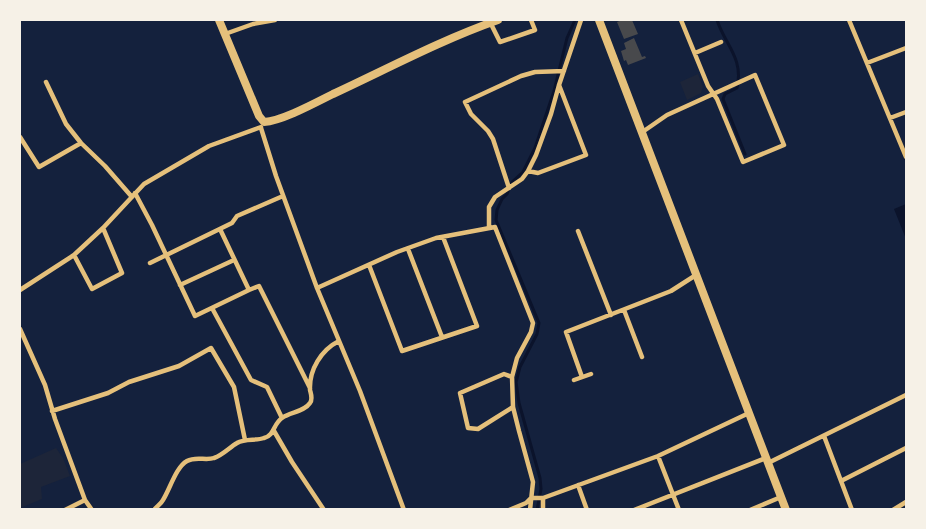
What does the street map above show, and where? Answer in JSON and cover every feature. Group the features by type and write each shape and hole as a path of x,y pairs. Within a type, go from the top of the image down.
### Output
{"main road":[{"path":"219,20 262,125 494,21"},
{"path":"599,20 786,510"}],"street":[{"path":"225,34 253,24 274,20"},
{"path":"494,21 500,42 535,30 531,20"},
{"path":"489,228 489,207 495,197 522,179 536,155 552,114 559,85 581,20"},
{"path":"641,133 667,115 712,94 755,75 784,145 743,162 717,99 712,94 681,20"},
{"path":"849,20 906,157"},
{"path":"695,53 722,42"},
{"path":"867,63 906,48"},
{"path":"509,188 493,139 471,114 465,102 521,76 535,72 564,71"},
{"path":"46,82 66,124 81,143 134,195 195,316 259,286 310,388"},
{"path":"528,171 538,173 585,154 559,85"},
{"path":"890,118 906,112"},
{"path":"20,290 74,255 103,228 144,183 209,146 262,125 283,196 404,510"},
{"path":"20,137 39,167 81,143"},
{"path":"150,263 232,223 237,216 283,196"},
{"path":"317,288 435,238 495,227 533,323 531,332 517,358 512,377 513,407 533,482 530,510"},
{"path":"74,255 92,289 122,273 103,228"},
{"path":"220,229 249,290"},
{"path":"578,231 611,315"},
{"path":"369,265 402,351 477,326 443,237"},
{"path":"408,249 442,338"},
{"path":"180,285 234,260"},
{"path":"582,377 566,332 671,291 696,275"},
{"path":"212,308 251,380 267,387 282,418"},
{"path":"624,310 642,357"},
{"path":"20,329 45,385 52,411 85,500 92,510"},
{"path":"154,510 162,502 181,466 188,460 213,459 239,441 265,438 272,434 282,418 310,404 312,373 318,360 330,345 339,341"},
{"path":"52,411 179,366 211,348 234,387 244,440"},
{"path":"512,377 504,374 460,393 468,428 478,429 513,407"},
{"path":"574,380 591,374"},
{"path":"634,510 824,436 906,395"},
{"path":"509,510 531,498 543,498 658,456 749,413"},
{"path":"274,431 324,510"},
{"path":"824,436 852,510"},
{"path":"841,481 906,447"},
{"path":"658,456 679,510"},
{"path":"578,485 587,510"},
{"path":"750,510 781,497"},
{"path":"543,498 543,510"},
{"path":"65,510 85,500"},
{"path":"892,510 906,502"}],"shaded area":[{"path":"698,74 703,87 701,93 687,100 680,82"},
{"path":"906,204 906,239 894,209"},
{"path":"56,448 70,476 41,487 42,499 20,508 20,464"}],"building":[{"path":"632,20 638,34 624,39 617,22"},
{"path":"634,38 642,57 646,58 628,65 621,51 626,49 624,43"}],"waterway":[{"path":"537,510 541,489 540,478 519,403 516,382 520,367 537,334 539,323 496,220 502,199 512,182 523,172 535,148 554,91 567,38 575,20"},
{"path":"717,20 733,52 738,68 737,88 725,94 723,99 745,154"}]}
